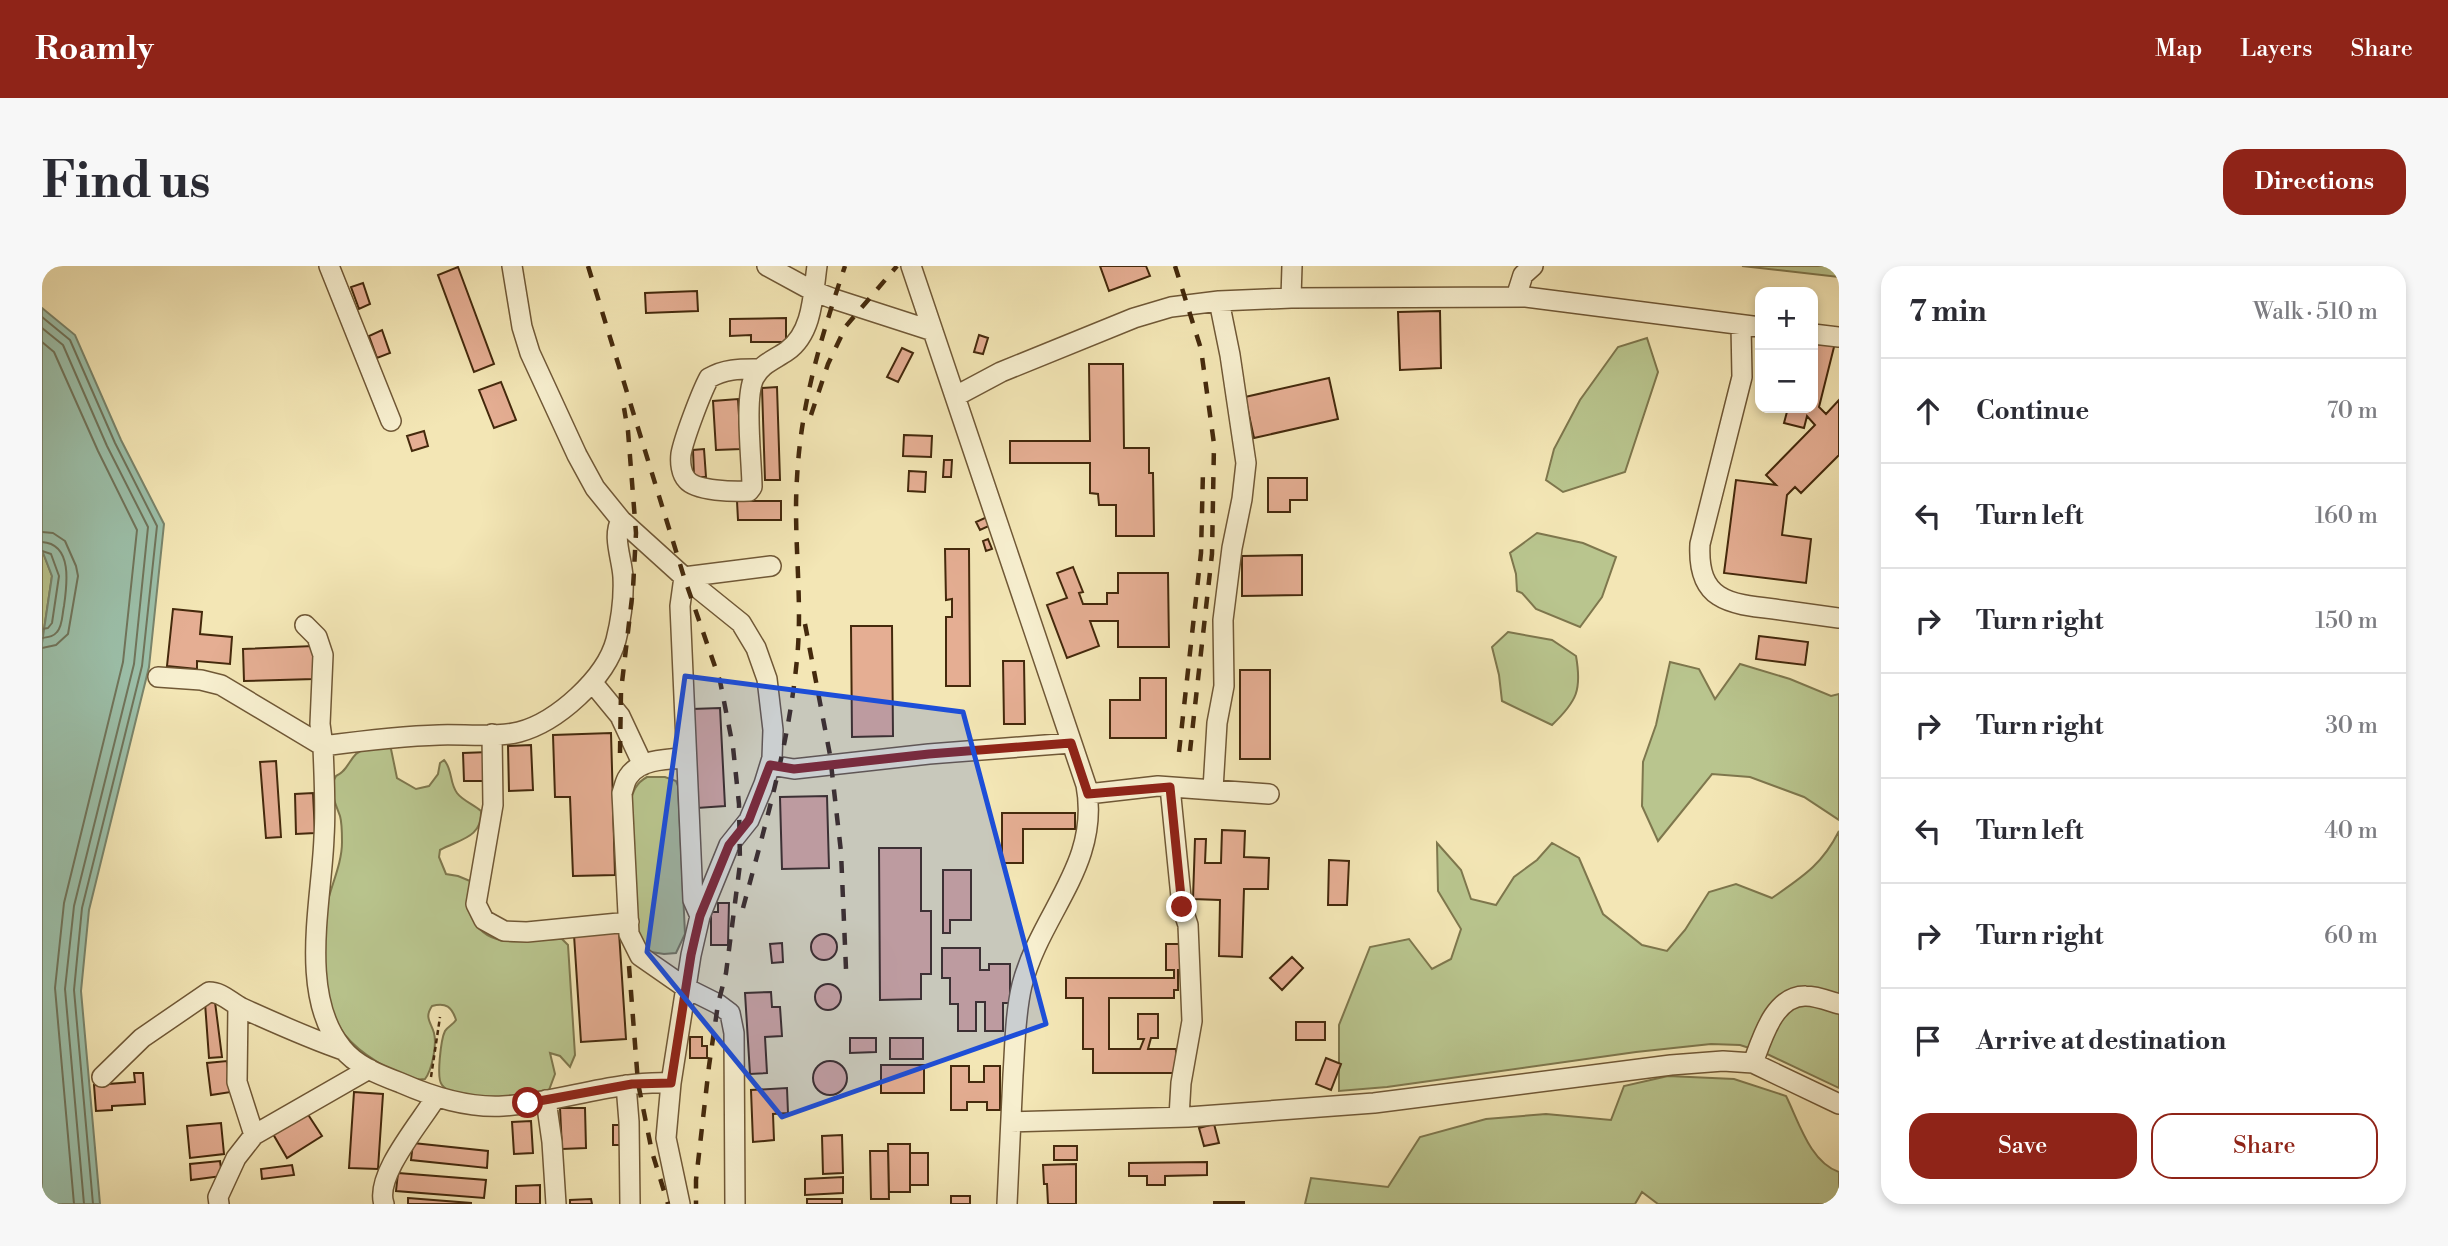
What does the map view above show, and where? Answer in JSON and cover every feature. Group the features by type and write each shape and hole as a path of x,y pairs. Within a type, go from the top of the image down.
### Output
{"street":[{"path":"328,266 390,421"},
{"path":"512,266 522,327 534,363 595,488 621,520 684,577 741,623 756,648 766,679 774,730 770,765 749,820 729,845 700,916 686,988 671,1083 666,1138 680,1204"},
{"path":"767,266 813,291 933,331"},
{"path":"760,369 734,369 709,378 681,454 683,474 688,482 696,487 738,492 749,491 752,487 750,395 753,380 760,369 788,350 802,335 809,317 817,266"},
{"path":"911,266 1090,804 1085,846 1076,870 1042,932 1022,986 1015,1044 1007,1204"},
{"path":"1290,298 1292,266"},
{"path":"1516,297 1523,275 1533,266"},
{"path":"956,396 1001,372 1134,318 1171,307 1219,302 1290,298 1516,297 1592,304 1751,326 1742,377 1700,544 1699,561 1703,578 1711,590 1725,601 1743,606 1839,618"},
{"path":"1213,789 1217,723 1224,686 1223,620 1246,463 1219,302"},
{"path":"1818,335 1839,337"},
{"path":"158,677 201,680 221,685 323,746 407,736 517,733 545,721 593,682 609,658 621,615 623,579 617,527 621,520"},
{"path":"684,577 771,566"},
{"path":"684,577 680,606 686,758 693,900 700,916"},
{"path":"305,625 317,637 323,655 320,724 323,746 324,837 316,957 325,1014 343,1050"},
{"path":"593,682 621,716 643,765"},
{"path":"492,734 494,804 476,904 484,920 504,932 629,922"},
{"path":"770,765 794,769 929,754 1071,743"},
{"path":"686,758 660,760 643,765 629,775 622,793 629,934 640,956 686,988 730,1013 734,1034 735,1204"},
{"path":"1170,787 1182,907 1188,926 1191,983 1192,1021 1181,1083 1179,1117"},
{"path":"1088,794 1170,787 1269,794"},
{"path":"102,1077 142,1038 201,995 217,992 238,1006 343,1050 369,1069 432,1096 481,1106 546,1100 626,1085 671,1083"},
{"path":"1753,1063 1766,1030 1781,1005 1790,998 1805,996 1839,1004"},
{"path":"238,1006 237,1082 254,1135"},
{"path":"1011,1122 1179,1117 1407,1100 1671,1065 1723,1061 1753,1063 1839,1104"},
{"path":"219,1204 218,1197 236,1158 254,1135 369,1069"},
{"path":"626,1085 630,1204"},
{"path":"384,1204 384,1182 390,1167 432,1096"},
{"path":"546,1100 556,1204"}],"path":[{"path":"432,1096 440,1017"}],"highlighted area":[{"path":"685,676 963,712 1046,1024 782,1117 647,952"}],"shaded area":[{"path":"1742,266 1839,266 1839,277"},
{"path":"1647,338 1658,372 1625,472 1563,492 1546,480 1554,449 1580,400 1618,347"},
{"path":"1537,533 1583,543 1616,557 1602,597 1580,627 1536,609 1517,591 1510,553"},
{"path":"42,550 52,576 42,643"},
{"path":"1508,632 1552,640 1576,656 1576,694 1552,725 1502,701 1492,647"},
{"path":"1670,662 1699,669 1715,699 1740,664 1790,679 1831,696 1839,694 1839,820 1804,797 1750,777 1712,774 1658,841 1642,806 1643,762 1656,725"},
{"path":"385,744 391,749 397,778 416,789 429,786 444,760 457,793 481,811 478,827 474,832 440,850 439,857 446,874 470,881 469,907 476,924 495,939 562,939 568,945 575,1055 570,1067 560,1056 550,1053 555,1074 549,1090 526,1096 493,1098 462,1095 442,1085 439,1067 442,1042 445,1031 456,1020 453,1012 445,1005 432,1006 429,1014 435,1044 432,1064 425,1079 405,1077 372,1058 347,1038 337,1022 327,991 323,939 326,909 342,842 341,819 333,796 333,786 336,776 356,754"},
{"path":"647,777 665,777 676,781 678,786 685,934 676,953 651,952 637,934 630,803 636,788"},
{"path":"1839,831 1839,1088 1765,1053 1740,1045 1711,1044 1339,1091 1339,1025 1370,947 1409,939 1432,969 1451,959 1461,929 1438,891 1437,843 1461,870 1471,899 1496,905 1514,877 1537,860 1552,843 1579,858 1603,914 1642,945 1667,951 1685,930 1709,892 1736,884 1772,898 1818,862"},
{"path":"1668,1076 1734,1079 1786,1096 1813,1150 1820,1160 1839,1172 1839,1204 1658,1204 1642,1192 1635,1204 1305,1204 1311,1178 1388,1187 1420,1137 1486,1119 1546,1114 1611,1120 1624,1086"}],"water":[{"path":"42,308 75,335 121,440 164,524 149,667 89,910 81,991 100,1204 42,1204 42,643 52,576 42,550"}],"building":[{"path":"1100,266 1146,266 1150,276 1109,291"},
{"path":"458,267 494,364 474,372 438,275"},
{"path":"363,283 370,304 359,309 351,287"},
{"path":"697,291 698,311 646,313 645,293"},
{"path":"1440,311 1441,368 1400,370 1398,312"},
{"path":"786,318 786,342 751,342 751,335 730,336 730,319"},
{"path":"382,330 390,353 377,358 369,336"},
{"path":"979,335 988,338 983,354 974,352"},
{"path":"1818,339 1835,343 1819,407 1826,414 1839,400 1839,455 1801,493 1795,487 1787,495 1782,535 1811,539 1806,583 1724,573 1736,480 1776,485 1766,475 1815,425 1807,416 1804,428 1784,423 1787,413 1818,413"},
{"path":"902,348 913,353 898,382 887,377"},
{"path":"1089,364 1123,364 1124,448 1149,448 1149,473 1153,473 1154,536 1116,536 1116,505 1099,505 1098,494 1090,493 1090,463 1010,463 1010,441 1090,441"},
{"path":"1329,378 1338,419 1254,438 1245,397"},
{"path":"501,382 516,420 494,428 479,390"},
{"path":"777,387 780,480 765,480 762,388"},
{"path":"738,399 741,449 716,450 713,401"},
{"path":"424,431 428,446 412,451 407,436"},
{"path":"904,435 932,436 931,457 903,456"},
{"path":"704,449 706,477 694,477 693,450"},
{"path":"944,460 952,460 951,477 943,477"},
{"path":"909,471 926,472 925,492 908,491"},
{"path":"1268,478 1307,478 1307,500 1290,500 1290,512 1268,512"},
{"path":"737,501 781,501 781,520 738,520"},
{"path":"987,517 991,525 980,530 976,522"},
{"path":"988,539 992,549 986,551 983,541"},
{"path":"945,549 969,549 970,686 946,686 946,617 952,617 952,599 946,600"},
{"path":"1302,555 1302,595 1242,596 1242,556"},
{"path":"1073,567 1083,592 1079,593 1083,604 1107,604 1107,593 1118,593 1118,573 1168,573 1169,647 1118,647 1118,621 1090,621 1099,646 1067,658 1047,605 1067,598 1057,573"},
{"path":"173,609 202,612 200,634 232,637 230,664 197,661 197,669 167,666"},
{"path":"851,626 892,626 893,736 852,737"},
{"path":"1759,636 1808,642 1805,665 1756,659"},
{"path":"313,646 314,679 244,681 243,649"},
{"path":"1003,661 1024,661 1025,724 1004,724"},
{"path":"1240,670 1270,670 1270,759 1240,759"},
{"path":"1140,678 1166,678 1166,738 1110,738 1110,700 1140,700"},
{"path":"720,708 725,806 697,808 692,709"},
{"path":"611,733 615,875 573,876 570,797 555,797 553,735"},
{"path":"531,745 533,790 509,791 508,746"},
{"path":"489,752 490,781 464,781 463,753"},
{"path":"276,761 281,837 266,838 260,762"},
{"path":"313,793 315,833 296,834 295,794"},
{"path":"827,796 829,868 782,869 780,797"},
{"path":"1002,813 1075,813 1075,829 1023,829 1023,863 1002,863"},
{"path":"1222,830 1245,831 1244,857 1269,858 1268,889 1244,889 1242,957 1219,956 1220,900 1193,899 1195,839 1206,839 1205,863 1221,863"},
{"path":"879,848 921,848 921,911 931,911 931,974 921,974 921,999 880,1000"},
{"path":"1329,860 1349,861 1347,905 1328,905"},
{"path":"943,870 971,870 971,920 950,920 950,933 943,933"},
{"path":"718,903 729,903 728,945 711,945 711,912 718,912"},
{"path":"619,932 626,1039 581,1042 574,935"},
{"path":"824,934 833,938 837,947 833,956 824,960 815,956 811,947 815,938"},
{"path":"782,943 783,962 772,963 770,944"},
{"path":"1166,944 1185,944 1185,970 1178,970 1178,990 1174,990 1174,998 1109,998 1109,1049 1140,1049 1144,1039 1138,1039 1138,1014 1158,1014 1158,1038 1151,1038 1148,1049 1176,1049 1177,1073 1093,1073 1093,1049 1083,1049 1083,998 1066,998 1066,978 1174,978 1174,970 1166,970"},
{"path":"942,948 980,948 980,970 989,970 989,964 1010,964 1010,1003 1003,1003 1003,1031 985,1031 985,1002 976,1002 976,1031 958,1031 958,1004 950,1004 950,978 942,978"},
{"path":"1292,957 1303,968 1282,990 1270,978"},
{"path":"828,984 837,988 841,997 837,1006 828,1010 819,1006 815,997 819,988"},
{"path":"771,992 772,1007 780,1007 782,1036 765,1037 767,1073 750,1074 745,993"},
{"path":"215,1002 222,1057 209,1058 205,1003"},
{"path":"1296,1022 1325,1022 1325,1040 1296,1040"},
{"path":"690,1037 702,1037 702,1046 707,1046 707,1058 690,1058"},
{"path":"850,1038 876,1038 876,1052 850,1053"},
{"path":"890,1038 923,1038 923,1059 890,1059"},
{"path":"1326,1058 1341,1064 1331,1090 1316,1084"},
{"path":"227,1061 231,1092 211,1095 207,1063"},
{"path":"830,1061 842,1066 847,1078 842,1090 830,1095 818,1090 813,1078 818,1066"},
{"path":"881,1065 924,1065 924,1093 881,1093"},
{"path":"951,1066 969,1066 969,1082 984,1082 984,1066 1000,1066 1000,1110 987,1110 987,1102 967,1102 967,1110 951,1110"},
{"path":"134,1073 143,1073 145,1104 112,1106 112,1110 96,1111 94,1085 135,1082"},
{"path":"787,1088 788,1113 773,1114 774,1140 753,1142 751,1090"},
{"path":"354,1092 383,1094 378,1169 349,1168"},
{"path":"560,1108 585,1108 586,1148 562,1149"},
{"path":"307,1113 322,1136 287,1158 273,1134"},
{"path":"531,1121 533,1153 514,1154 512,1122"},
{"path":"221,1123 224,1154 190,1158 187,1126"},
{"path":"1214,1124 1219,1143 1204,1146 1199,1128"},
{"path":"613,1125 625,1125 625,1145 613,1145"},
{"path":"842,1135 843,1173 823,1174 822,1136"},
{"path":"413,1143 488,1151 487,1168 411,1160"},
{"path":"888,1144 910,1144 910,1192 889,1192"},
{"path":"1054,1146 1077,1146 1077,1160 1054,1160"},
{"path":"870,1151 888,1151 889,1199 871,1199"},
{"path":"910,1153 928,1153 928,1185 910,1185"},
{"path":"220,1161 222,1176 191,1180 190,1164"},
{"path":"1207,1162 1207,1175 1165,1176 1165,1185 1147,1185 1147,1176 1129,1176 1129,1163"},
{"path":"1076,1164 1076,1204 1048,1204 1043,1165"},
{"path":"292,1165 294,1175 262,1179 261,1169"},
{"path":"398,1173 486,1180 484,1198 396,1191"},
{"path":"843,1177 843,1193 805,1195 805,1179"},
{"path":"540,1185 540,1204 516,1204 516,1186"},
{"path":"951,1196 970,1196 970,1204 951,1204"},
{"path":"408,1198 471,1203 471,1204 408,1204"},
{"path":"591,1199 592,1204 570,1204 570,1200"},
{"path":"807,1199 842,1199 842,1204 807,1204"},
{"path":"1244,1202 1244,1204 1214,1204"}],"railway":[{"path":"588,266 684,577 720,681 733,747 739,804 740,864 726,973 718,1004 709,1066 696,1180 696,1204"},
{"path":"743,908 775,785 797,659 799,614 796,501 803,423 820,345 845,266"},
{"path":"811,415 828,364 846,326 897,266"},
{"path":"1175,266 1201,349 1214,444 1212,554 1190,751"},
{"path":"620,753 621,691 633,589 636,533 624,408"},
{"path":"1179,752 1201,553 1203,471"},
{"path":"805,624 830,755 841,852 846,969"},
{"path":"629,966 638,1083 652,1152 668,1204"}],"route":[{"path":"528,1103 632,1084 671,1083 691,955 700,916 729,845 749,820 770,765 794,769 929,754 1071,743 1088,794 1170,787 1182,907"}]}
